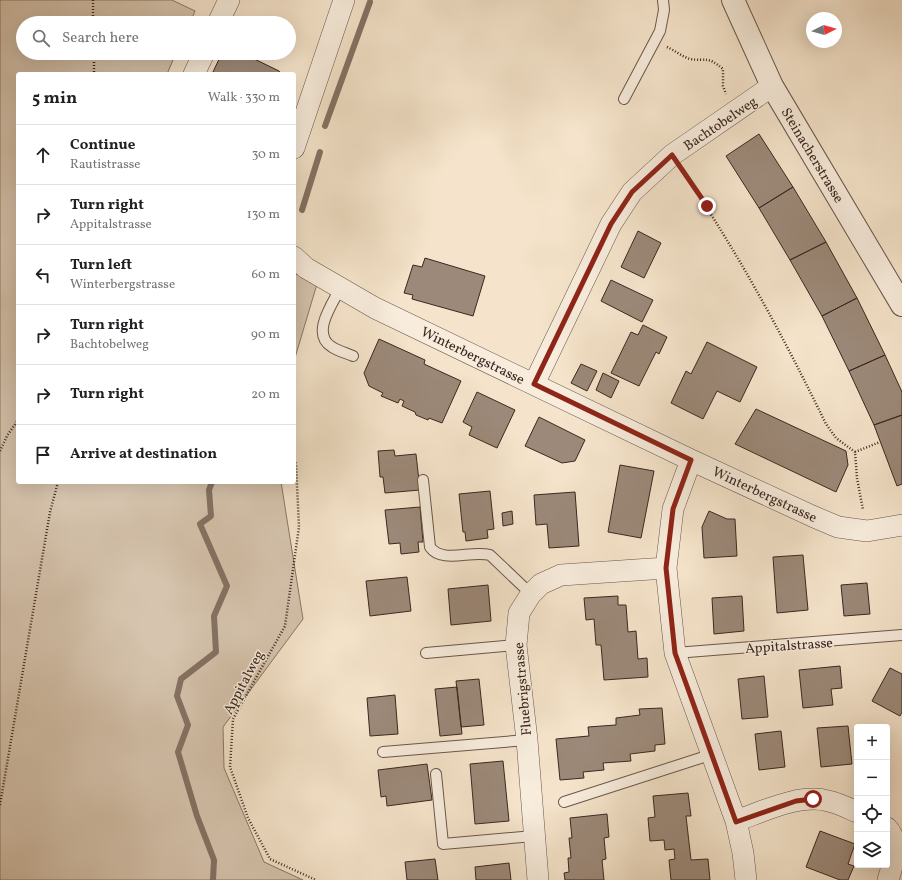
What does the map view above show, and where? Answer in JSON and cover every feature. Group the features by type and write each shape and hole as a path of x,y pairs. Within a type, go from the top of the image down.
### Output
{"street":[{"path":"221,16 229,0"},
{"path":"296,142 344,0"},
{"name":"Steinacherstrasse","path":"733,0 772,86 902,305"},
{"path":"195,72 201,60"},
{"name":"Bachtobelweg","path":"534,384 611,224 632,192 672,155 772,86"},
{"name":"Winterbergstrasse","path":"296,259 306,268 375,308 691,460 812,516 838,526 867,531 902,525"},
{"path":"691,460 673,509 666,568 675,653 736,822 743,852 746,880"},
{"name":"Fluebrigstrasse","path":"538,880 527,740 516,645 519,613 531,594 541,584 561,575 666,568"},
{"path":"736,822 796,801 813,799 828,801 854,811"},
{"path":"888,880 895,850 890,832"}],"lane":[{"path":"624,100 660,30 664,10 663,0"},
{"path":"341,287 326,316 322,333 331,347 353,356"},
{"path":"423,480 430,546 434,552 440,556 482,552 490,554 531,594"},
{"name":"Appitalstrasse","path":"675,653 902,635"},
{"path":"426,654 516,645"},
{"path":"383,752 527,740"},
{"path":"564,802 712,754"},
{"path":"436,774 443,844 534,836"}],"path":[{"path":"93,0 94,16"},
{"path":"655,40 689,59 704,58 714,62 722,69 723,86 733,113"},
{"path":"94,60 94,72"},
{"path":"672,155 723,232 768,310 826,424 836,438 855,452 857,478 865,517"},
{"path":"0,452 7,436 16,423"},
{"path":"855,452 880,442"},
{"name":"Appitalweg","path":"296,464 299,527 285,626 233,719 230,767 248,818 270,859 316,880"},
{"path":"0,805 48,520 57,484"}],"shaded area":[{"path":"0,0 172,0 195,11 193,16 16,16 16,60 173,60 168,72 16,72 16,484 281,484 303,619 223,727 224,768 264,862 303,880 0,880"},
{"path":"296,274 317,284 296,354"}],"building":[{"path":"219,60 256,60 280,72 213,72"},
{"path":"759,134 793,187 759,208 726,156"},
{"path":"793,187 826,242 790,260 759,208"},
{"path":"638,231 661,243 644,278 621,267"},
{"path":"826,242 857,298 822,316 790,260"},
{"path":"425,258 485,276 473,316 412,299 413,295 404,293 413,265 422,267"},
{"path":"611,280 653,300 642,322 601,301"},
{"path":"857,298 885,355 849,371 822,316"},
{"path":"643,325 667,337 659,354 656,352 639,386 611,373 631,332 638,335"},
{"path":"379,339 425,360 424,364 461,381 442,423 429,418 428,420 416,415 415,412 402,406 404,401 400,399 398,403 381,396 383,393 369,386 364,373"},
{"path":"707,342 757,367 740,402 717,391 703,419 671,403 686,371 691,374"},
{"path":"885,355 902,392 902,415 874,425 849,371"},
{"path":"581,364 597,371 587,391 571,383"},
{"path":"603,373 619,381 611,398 596,390"},
{"path":"477,392 515,410 497,448 469,435 472,427 463,422"},
{"path":"756,409 846,451 848,465 836,492 735,444"},
{"path":"902,415 902,484 897,486 874,425"},
{"path":"539,417 585,440 575,461 562,463 525,446"},
{"path":"394,450 395,456 416,454 420,490 385,493 383,477 380,477 378,451"},
{"path":"620,465 654,471 641,538 608,532"},
{"path":"490,491 494,529 487,530 488,538 466,541 465,532 463,532 459,494"},
{"path":"575,492 579,546 549,548 547,524 536,525 534,495"},
{"path":"420,507 423,542 418,542 419,552 401,554 400,543 389,544 385,510"},
{"path":"512,511 513,524 503,526 502,513"},
{"path":"709,511 727,519 735,519 737,556 704,558 702,527"},
{"path":"803,555 808,610 777,613 773,557"},
{"path":"407,577 411,611 370,616 366,581"},
{"path":"867,583 870,614 844,616 841,585"},
{"path":"488,585 491,621 451,625 448,589"},
{"path":"618,596 618,605 626,605 628,632 636,631 638,659 647,658 648,677 604,680 601,645 596,645 594,619 586,620 584,598"},
{"path":"742,596 744,631 714,634 712,598"},
{"path":"840,666 842,688 831,689 833,705 803,708 799,670"},
{"path":"890,668 902,674 902,712 900,716 872,701"},
{"path":"764,676 768,717 742,719 738,679"},
{"path":"479,679 484,725 461,727 456,681"},
{"path":"457,687 462,734 440,736 435,689"},
{"path":"395,695 398,734 370,736 367,698"},
{"path":"662,708 665,744 655,745 655,751 630,754 631,761 603,763 604,770 583,772 584,778 560,780 556,739 589,736 588,727 616,725 616,718 640,715 639,709"},
{"path":"848,726 852,764 821,767 817,728"},
{"path":"781,731 785,767 759,770 755,734"},
{"path":"503,761 509,821 475,824 470,764"},
{"path":"427,764 432,800 387,806 386,796 381,797 378,770"},
{"path":"688,793 691,816 686,816 691,860 708,859 710,880 671,880 669,860 675,859 674,849 665,850 664,840 650,841 648,818 655,817 653,796"},
{"path":"607,814 609,837 604,838 606,859 602,860 604,880 565,880 564,873 569,872 568,858 571,858 569,838 572,838 570,818"},
{"path":"820,831 854,844 848,864 854,866 848,880 840,880 806,867"},
{"path":"435,859 438,880 407,880 405,862"},
{"path":"509,863 511,880 476,880 475,867"}],"waterway":[{"path":"325,126 370,2"},
{"path":"302,210 320,152"},
{"path":"211,484 209,490 211,516 200,524 227,586 214,616 216,652 181,679 177,696 188,725 178,752 197,816 214,860 213,880"}],"route":[{"path":"707,206 672,155 632,192 611,224 574,298 534,384 691,460 673,509 666,568 675,653 726,790 736,822 796,801 813,799"}]}
